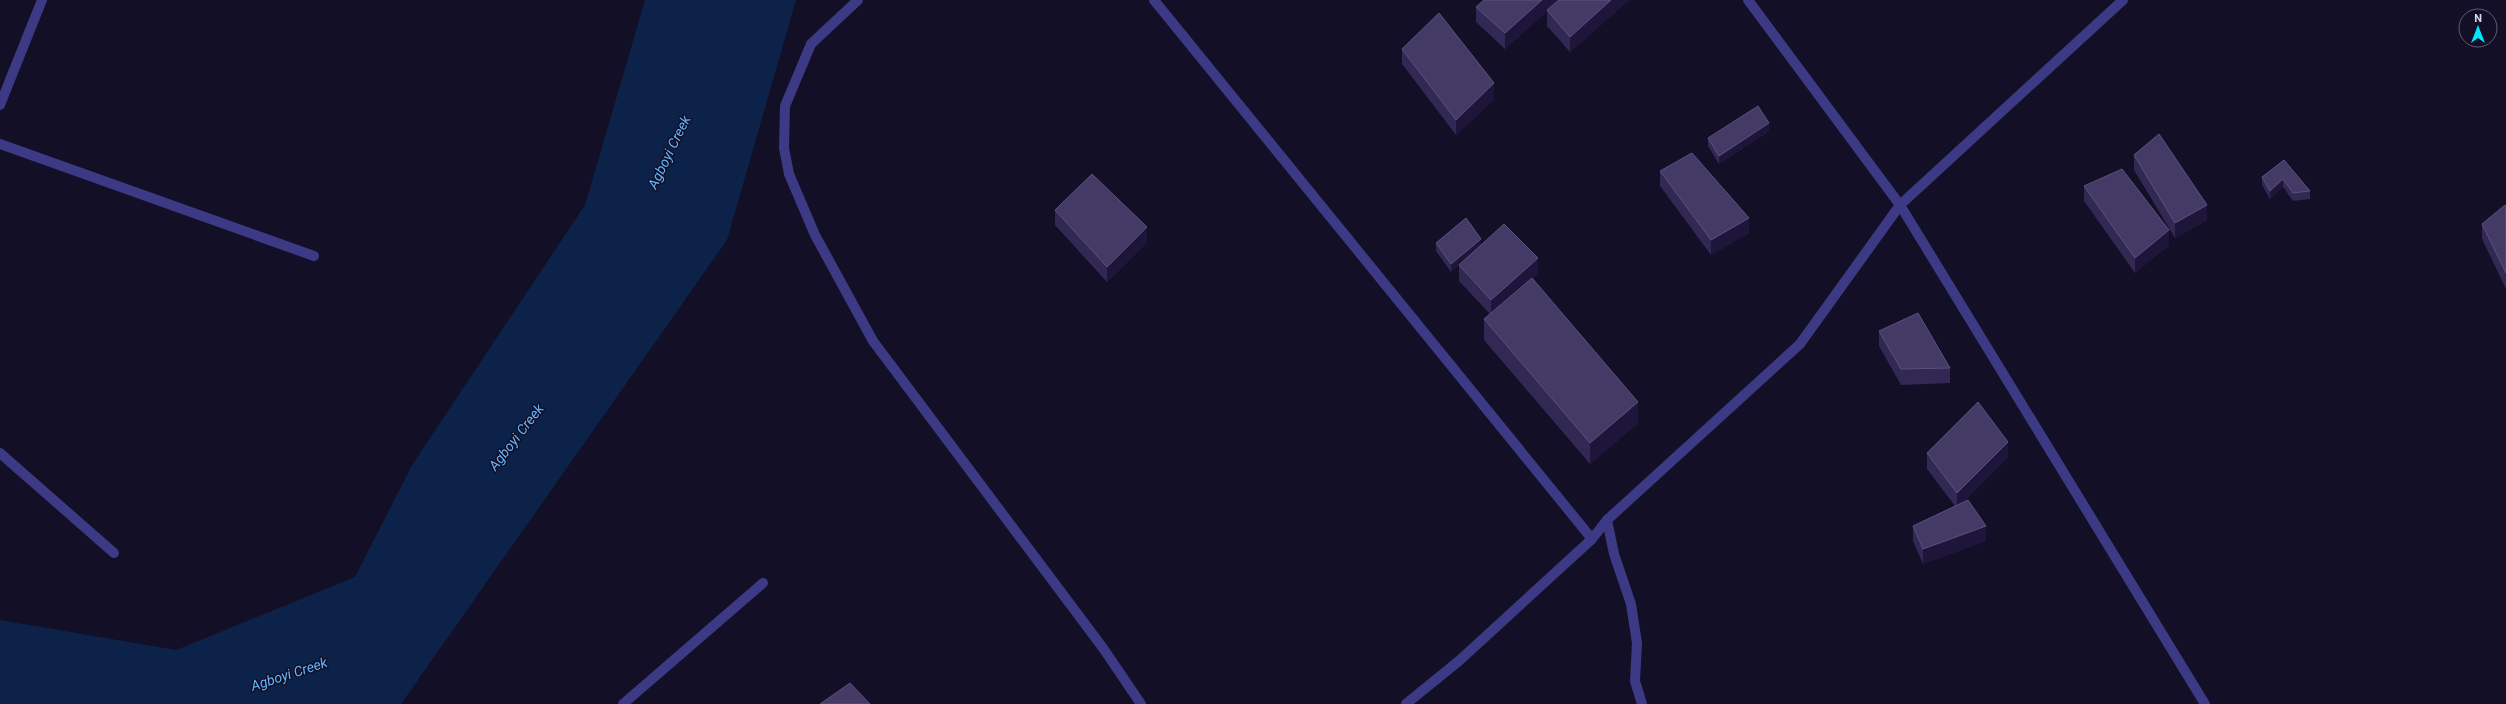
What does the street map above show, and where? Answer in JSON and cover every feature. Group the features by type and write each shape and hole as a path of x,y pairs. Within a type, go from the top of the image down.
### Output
{"street":[{"path":"0,105 42,0"},
{"path":"858,0 811,44 785,106 784,148 789,174 815,235 873,341 1102,648 1141,704"},
{"path":"1154,0 1592,539"},
{"path":"1748,0 1900,206 2205,704"},
{"path":"1406,704 1460,660 1592,539 1606,520 1800,344 1900,206 2123,0"},
{"path":"0,144 314,256"},
{"path":"0,453 114,553"},
{"path":"1606,520 1616,561 1631,604 1637,643 1635,681 1642,704"},
{"path":"623,704 763,583"}],"water":[{"name":"Agboyi Creek","path":"645,0 796,0 727,240 401,704 0,704 0,620 176,650 355,577 412,465 585,205"}],"building":[{"path":"1484,0 1542,0 1505,33 1476,7"},
{"path":"1559,0 1611,0 1570,37 1547,10"},
{"path":"1439,13 1494,83 1456,120 1402,49"},
{"path":"1758,106 1769,123 1719,156 1708,138"},
{"path":"2159,134 2207,205 2175,223 2134,155"},
{"path":"1692,153 1749,218 1711,240 1660,171"},
{"path":"2284,160 2310,191 2293,193 2283,179 2270,191 2262,177"},
{"path":"2122,169 2169,230 2135,258 2084,186"},
{"path":"1092,174 1147,227 1107,267 1055,210"},
{"path":"2505,205 2506,206 2506,273 2482,224"},
{"path":"1466,218 1481,239 1451,264 1436,243"},
{"path":"1504,224 1538,258 1491,300 1459,265"},
{"path":"1532,278 1638,402 1590,443 1484,319"},
{"path":"1918,313 1950,368 1901,369 1879,331"},
{"path":"1978,402 2008,442 1957,493 1927,453"},
{"path":"1968,500 1986,526 1923,549 1913,526"},
{"path":"850,683 870,704 820,704"}]}
